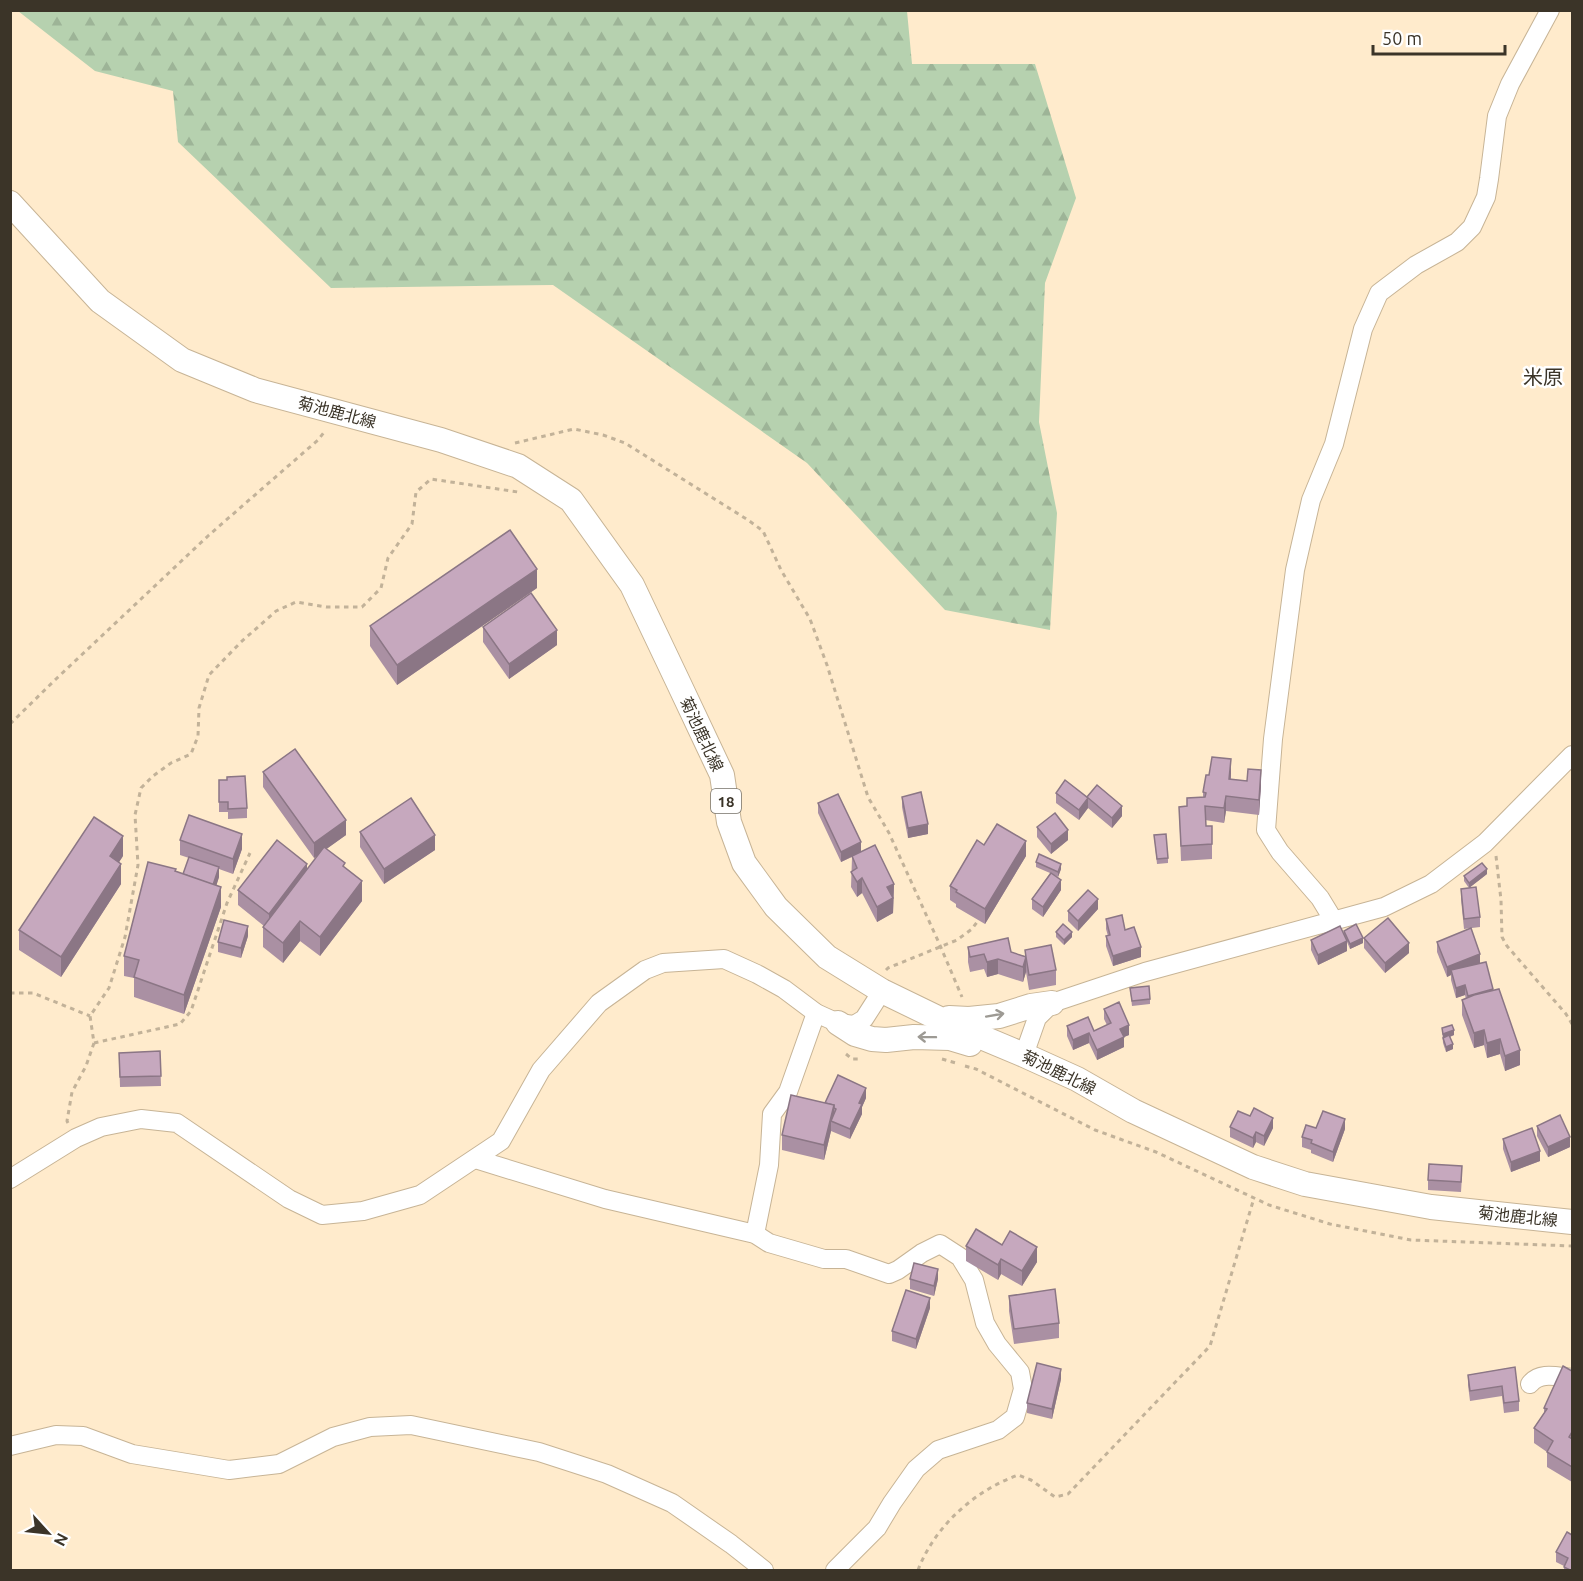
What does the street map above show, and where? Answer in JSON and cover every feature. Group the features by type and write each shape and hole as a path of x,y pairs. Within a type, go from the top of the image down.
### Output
{"main road":[{"name":"菊池鹿北線","path":"10,203 100,301 182,360 255,390 441,440 518,466 571,500 632,585 722,775 729,822 744,863 776,906 827,957 877,988 1077,1079 1133,1111 1253,1167 1305,1184 1431,1208 1572,1221"},
{"path":"937,1017 969,1019 999,1016 1030,1006 1052,1003"},
{"path":"827,1018 855,1034 872,1039 950,1038 987,1050 1034,1059"}],"street":[{"path":"1334,921 1320,898 1280,852 1266,830 1294,570 1311,501 1334,444 1363,329 1379,293 1416,265 1457,242 1472,227 1486,197 1497,116 1510,84 1550,10"},
{"path":"1034,1059 1037,1018 1052,1003 1145,972 1384,907 1431,884 1485,843 1572,755"},
{"path":"10,1179 76,1138 101,1127 141,1119 177,1123 289,1199 322,1215 363,1211 420,1195 501,1141 541,1070 599,1003 645,970 663,963 724,959 784,989 827,1018 854,1025 864,1019 877,988"},
{"path":"755,1234 769,1165 772,1114 788,1092 827,1018"},
{"path":"475,1159 605,1199 755,1234 769,1243 824,1259 846,1259 889,1274 940,1244 960,1257 975,1280 985,1323 1020,1372 1023,1389 1016,1417 998,1430 938,1450 916,1469 891,1503 877,1528 835,1570"},
{"path":"1530,1384 1534,1378 1543,1375 1572,1378"},
{"path":"10,1446 56,1435 83,1436 132,1454 229,1470 279,1464 333,1437 370,1426 411,1425 539,1452 608,1474 672,1503 764,1570"}],"path":[{"path":"10,724 209,535 318,440 338,412"},
{"path":"490,456 507,445 574,429 603,435 625,442 763,531 781,570 810,619 827,665 868,797 889,833 941,947 957,983 969,1019"},
{"path":"76,1138 67,1121 70,1102 72,1092 86,1066 94,1043 90,1016 109,987 125,937 138,864 135,815 141,788 171,763 191,754 198,736 199,708 210,675 241,642 276,611 296,602 326,607 362,607 381,588 388,558 412,524 416,492 431,479 524,493"},
{"path":"1485,843 1496,856 1502,937 1572,1024"},
{"path":"94,1043 180,1024 192,1011 227,903 250,854"},
{"path":"877,988 888,968 957,940 972,929 983,913"},
{"path":"10,993 33,993 90,1016"},
{"path":"918,1570 941,1531 968,1502 1003,1481 1018,1475 1031,1480 1055,1497 1068,1494 1210,1346 1254,1198"}],"green space":[{"path":"18,11 907,11 912,64 1035,64 1076,198 1045,283 1039,422 1057,513 1050,630 945,610 807,463 553,285 331,288 178,142 173,91 95,71"}],"building":[{"path":"510,530 537,569 397,665 370,626"},
{"path":"531,593 557,630 509,664 483,627"},
{"path":"295,749 346,820 314,843 263,772"},
{"path":"1212,757 1231,759 1229,779 1247,781 1248,769 1261,770 1259,800 1226,796 1224,808 1205,806 1206,826 1212,826 1212,844 1181,846 1179,807 1187,806 1187,798 1205,797 1206,793 1203,792"},
{"path":"245,776 247,808 228,809 228,802 219,802 219,780"},
{"path":"1065,780 1088,798 1079,810 1056,793"},
{"path":"1097,785 1122,806 1112,818 1087,797"},
{"path":"921,792 928,824 908,828 902,797"},
{"path":"838,794 861,842 841,852 818,803"},
{"path":"411,798 435,835 384,869 360,832"},
{"path":"1055,813 1068,830 1051,844 1037,827"},
{"path":"189,815 242,834 233,859 180,840"},
{"path":"94,817 123,836 110,856 121,864 61,957 19,930"},
{"path":"997,824 1026,841 985,909 950,886 977,840 984,845"},
{"path":"1166,834 1168,858 1157,859 1154,835"},
{"path":"277,840 307,864 269,914 238,890"},
{"path":"875,845 894,884 887,887 893,898 877,907 862,878 857,882 851,872 857,868 852,856"},
{"path":"324,847 345,863 343,866 362,881 320,937 300,921 283,943 263,927"},
{"path":"1039,854 1061,864 1058,872 1036,862"},
{"path":"189,857 219,867 213,885 183,874"},
{"path":"148,862 176,869 175,871 221,887 184,995 134,977 139,960 124,956"},
{"path":"1482,863 1487,869 1469,883 1464,876"},
{"path":"1051,873 1061,880 1043,907 1032,899"},
{"path":"1476,887 1480,917 1464,919 1461,889"},
{"path":"1088,890 1098,899 1078,921 1068,911"},
{"path":"1122,915 1125,930 1134,927 1141,947 1113,956 1106,936 1110,935 1106,919"},
{"path":"1388,918 1409,943 1385,963 1364,938"},
{"path":"224,920 248,926 241,948 218,942"},
{"path":"1063,924 1072,932 1064,940 1056,932"},
{"path":"1356,924 1363,938 1350,944 1344,931"},
{"path":"1340,926 1347,941 1318,955 1311,940"},
{"path":"1471,928 1480,954 1447,967 1437,942"},
{"path":"1008,938 1011,952 1026,957 1023,967 998,959 987,962 984,954 970,957 968,947"},
{"path":"1051,945 1056,970 1029,975 1025,950"},
{"path":"1486,962 1493,989 1468,996 1465,985 1456,988 1451,970"},
{"path":"1149,986 1150,999 1132,1001 1130,988"},
{"path":"1499,989 1520,1050 1505,1056 1500,1039 1487,1043 1484,1030 1474,1033 1462,1000"},
{"path":"1119,1002 1129,1025 1120,1029 1124,1037 1097,1050 1089,1033 1073,1040 1067,1026 1088,1017 1094,1031 1111,1023 1104,1009"},
{"path":"1452,1025 1454,1030 1443,1034 1442,1028"},
{"path":"1449,1035 1453,1044 1446,1047 1443,1038"},
{"path":"160,1051 161,1076 120,1077 119,1053"},
{"path":"838,1075 866,1088 859,1103 862,1104 850,1129 831,1121 836,1109 834,1105 825,1103"},
{"path":"791,1095 834,1105 824,1145 782,1135"},
{"path":"1254,1108 1273,1118 1264,1136 1256,1132 1253,1138 1230,1127 1238,1111 1250,1116"},
{"path":"1323,1111 1345,1119 1333,1152 1302,1137 1306,1125 1316,1128"},
{"path":"1560,1115 1570,1137 1548,1147 1537,1126"},
{"path":"1532,1128 1540,1151 1511,1162 1503,1139"},
{"path":"1429,1164 1462,1166 1461,1182 1428,1180"},
{"path":"976,1229 1002,1245 1010,1231 1037,1247 1022,1271 1001,1259 998,1265 966,1246"},
{"path":"914,1263 938,1269 934,1286 910,1279"},
{"path":"1055,1289 1059,1323 1014,1329 1009,1296"},
{"path":"906,1290 930,1298 916,1339 892,1331"},
{"path":"1037,1363 1061,1369 1052,1409 1027,1403"},
{"path":"1563,1366 1572,1371 1572,1432 1569,1437 1572,1439 1572,1467 1547,1452 1553,1441 1534,1428 1547,1409 1544,1408"},
{"path":"1515,1367 1519,1401 1504,1403 1502,1386 1470,1391 1468,1375"},
{"path":"1567,1532 1572,1535 1572,1570 1564,1567 1568,1558 1556,1552"}],"district":[{"name":"米原","path":"1543,376"}]}
